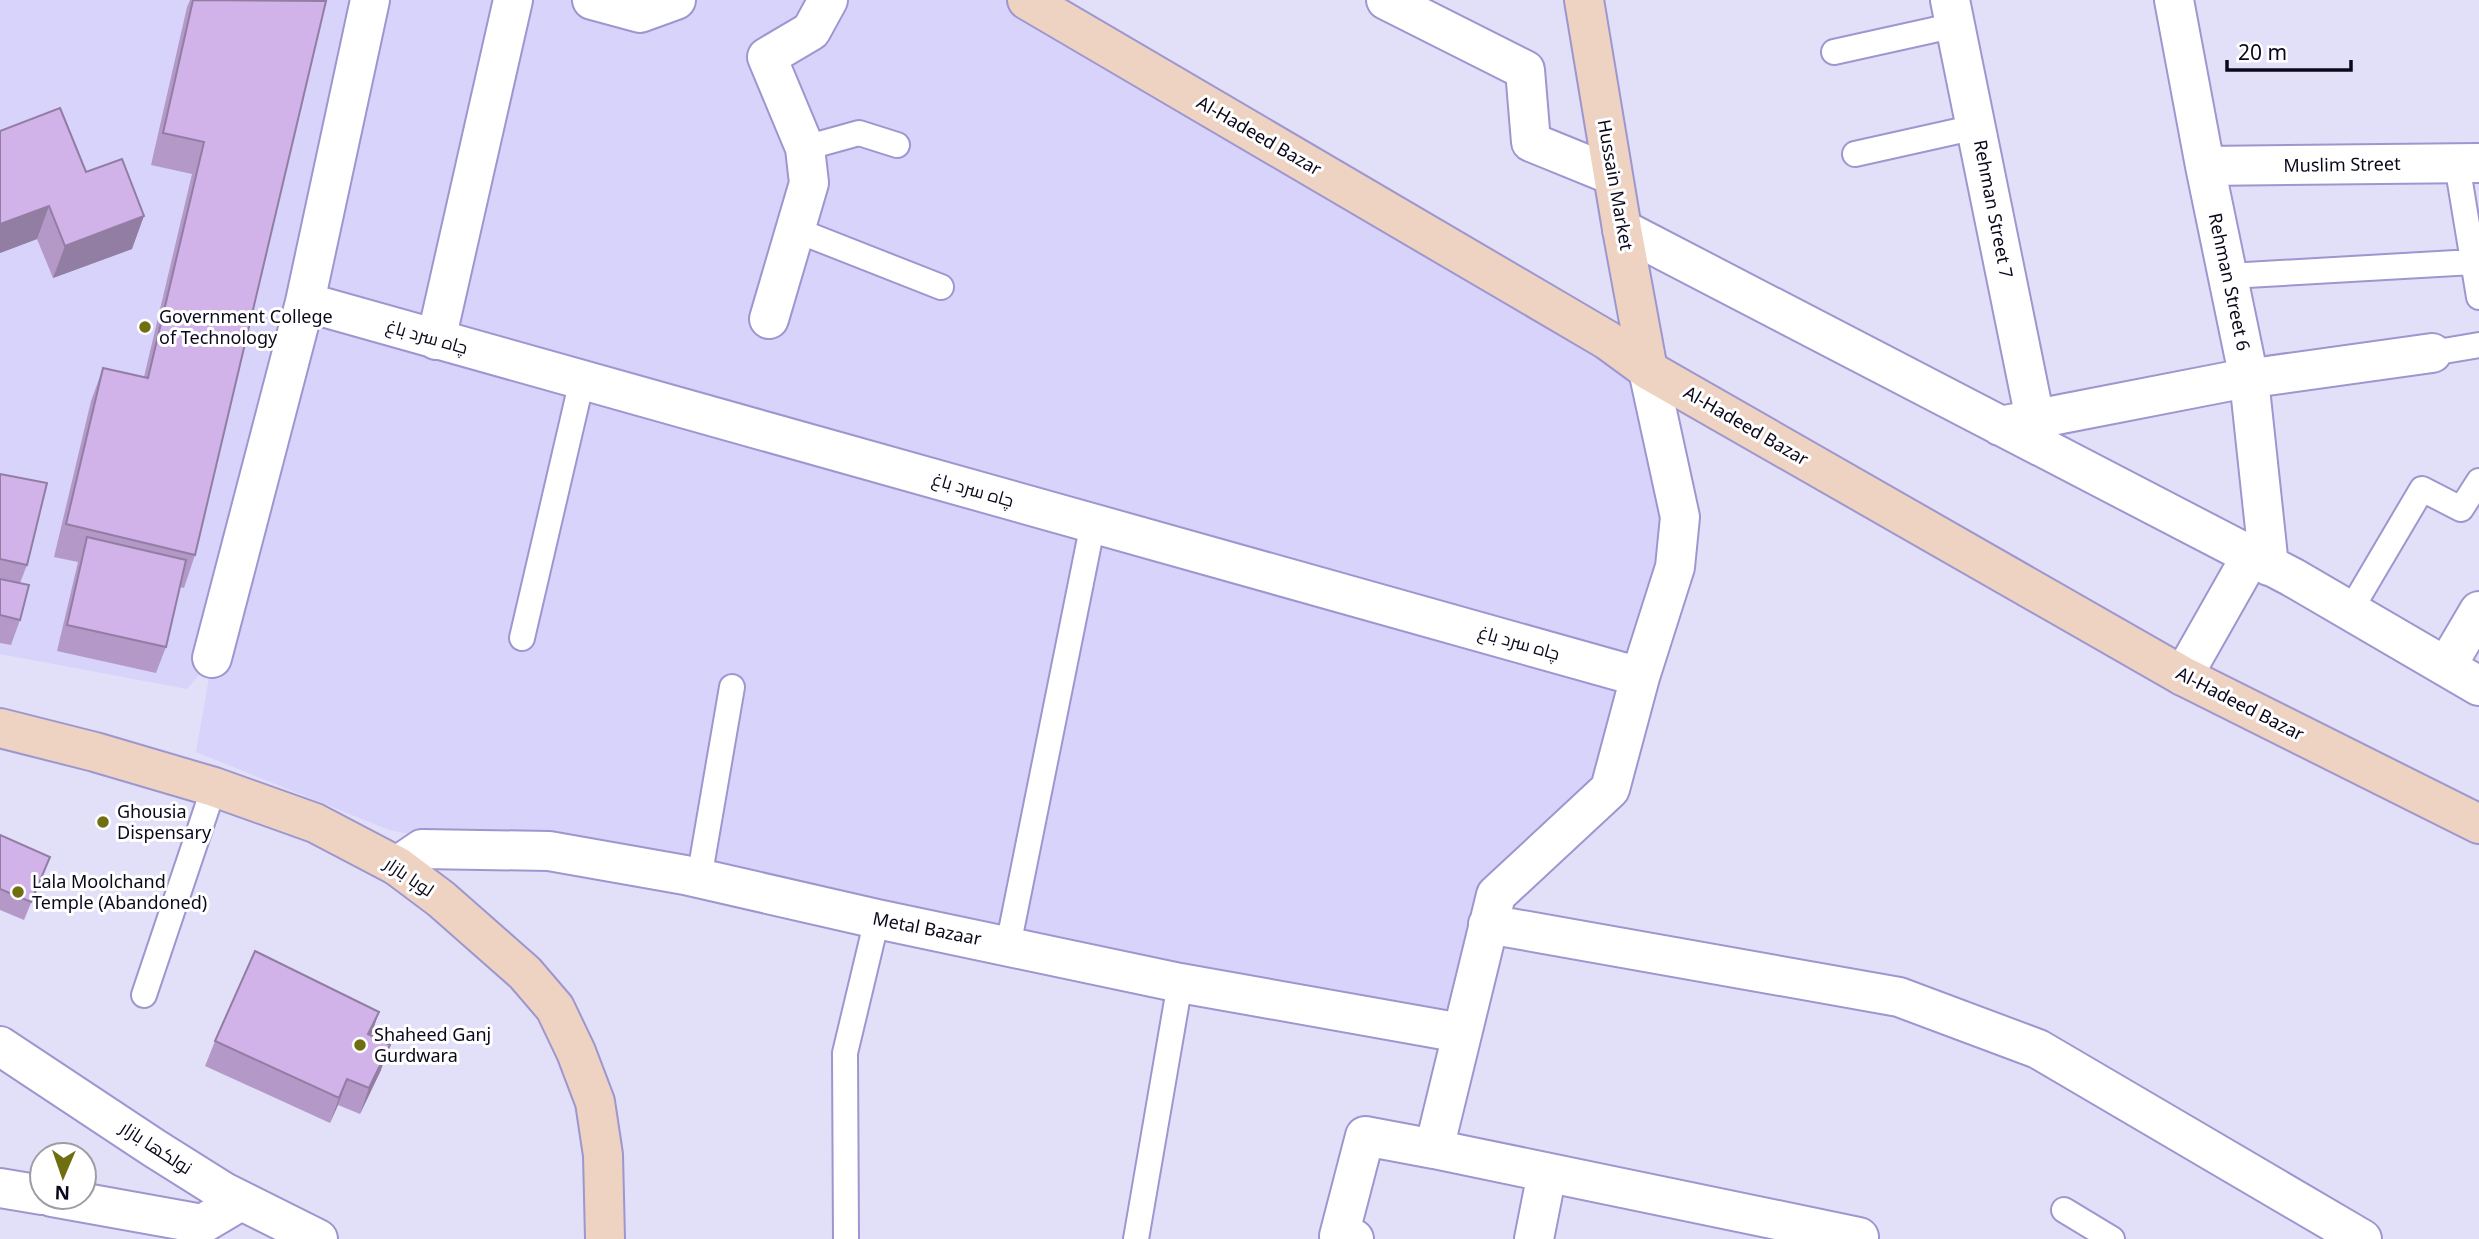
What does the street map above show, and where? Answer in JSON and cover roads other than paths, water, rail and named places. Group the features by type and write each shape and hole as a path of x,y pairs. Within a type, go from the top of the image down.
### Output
{"street":[{"path":"212,658 305,302 370,0"},
{"path":"436,340 513,0"},
{"path":"592,0 640,13 676,0"},
{"path":"769,319 808,183 805,148 767,57 811,31 828,0"},
{"name":"Al-Hadeed Bazar","path":"1027,0 1607,340 1648,370 2183,676 2479,824"},
{"path":"1386,0 1525,70 1531,142 1612,175"},
{"name":"Hussain Market","path":"1584,0 1612,175 1648,370"},
{"name":"Rehman Street 6","path":"2174,0 2249,379 2260,561"},
{"name":"Rehman Street 7","path":"1953,12 1976,127 2017,422"},
{"name":"Muslim Street","path":"2205,166 2468,163"},
{"path":"1622,229 2017,422 2479,686"},
{"name":"چاہ سرد باغ","path":"305,302 1640,677"},
{"path":"2017,422 2249,379 2432,353"},
{"path":"1434,1149 1496,895 1611,789 1640,677 1675,567 1680,517 1648,370"},
{"path":"2183,676 2260,561"},
{"path":"2446,667 2479,611"},
{"name":"لوہا بازار","path":"0,728 214,787 315,823 397,866 441,899 525,973 555,1008 595,1101 603,1155 605,1239"},
{"name":"Metal Bazaar","path":"397,866 422,849 549,850 699,879 1180,983 1461,1033"},
{"path":"1488,924 1899,998 2038,1049 2362,1239"},
{"name":"نولکھا بازار","path":"0,1046 154,1149 241,1201 318,1239"},
{"path":"1354,1239 1339,1236 1365,1136 1859,1237"},
{"path":"1534,1239 1547,1173"},
{"path":"0,1188 28,1193"},
{"path":"98,1205 202,1224 241,1201"}],"lane":[{"path":"1834,52 1953,12"},
{"path":"1855,154 1976,127"},
{"path":"805,148 859,133 897,145"},
{"path":"2468,163 2473,262 2479,298"},
{"path":"796,230 941,286"},
{"path":"2229,276 2473,262"},
{"path":"2432,353 2479,345"},
{"path":"522,638 582,380"},
{"path":"2350,611 2422,489 2461,509 2479,481"},
{"path":"1008,946 1093,523"},
{"path":"699,879 732,687"},
{"path":"144,995 214,787"},
{"path":"845,1239 845,1053 877,919"},
{"path":"1136,1239 1180,983"},
{"path":"2064,1210 2112,1239"}],"place":[{"name":"Government College of Technology","path":"145,327"},
{"name":"Ghousia Dispensary","path":"103,822"},
{"name":"Lala Moolchand Temple (Abandoned)","path":"18,892"},
{"name":"Shaheed Ganj Gurdwara","path":"360,1045"}]}
